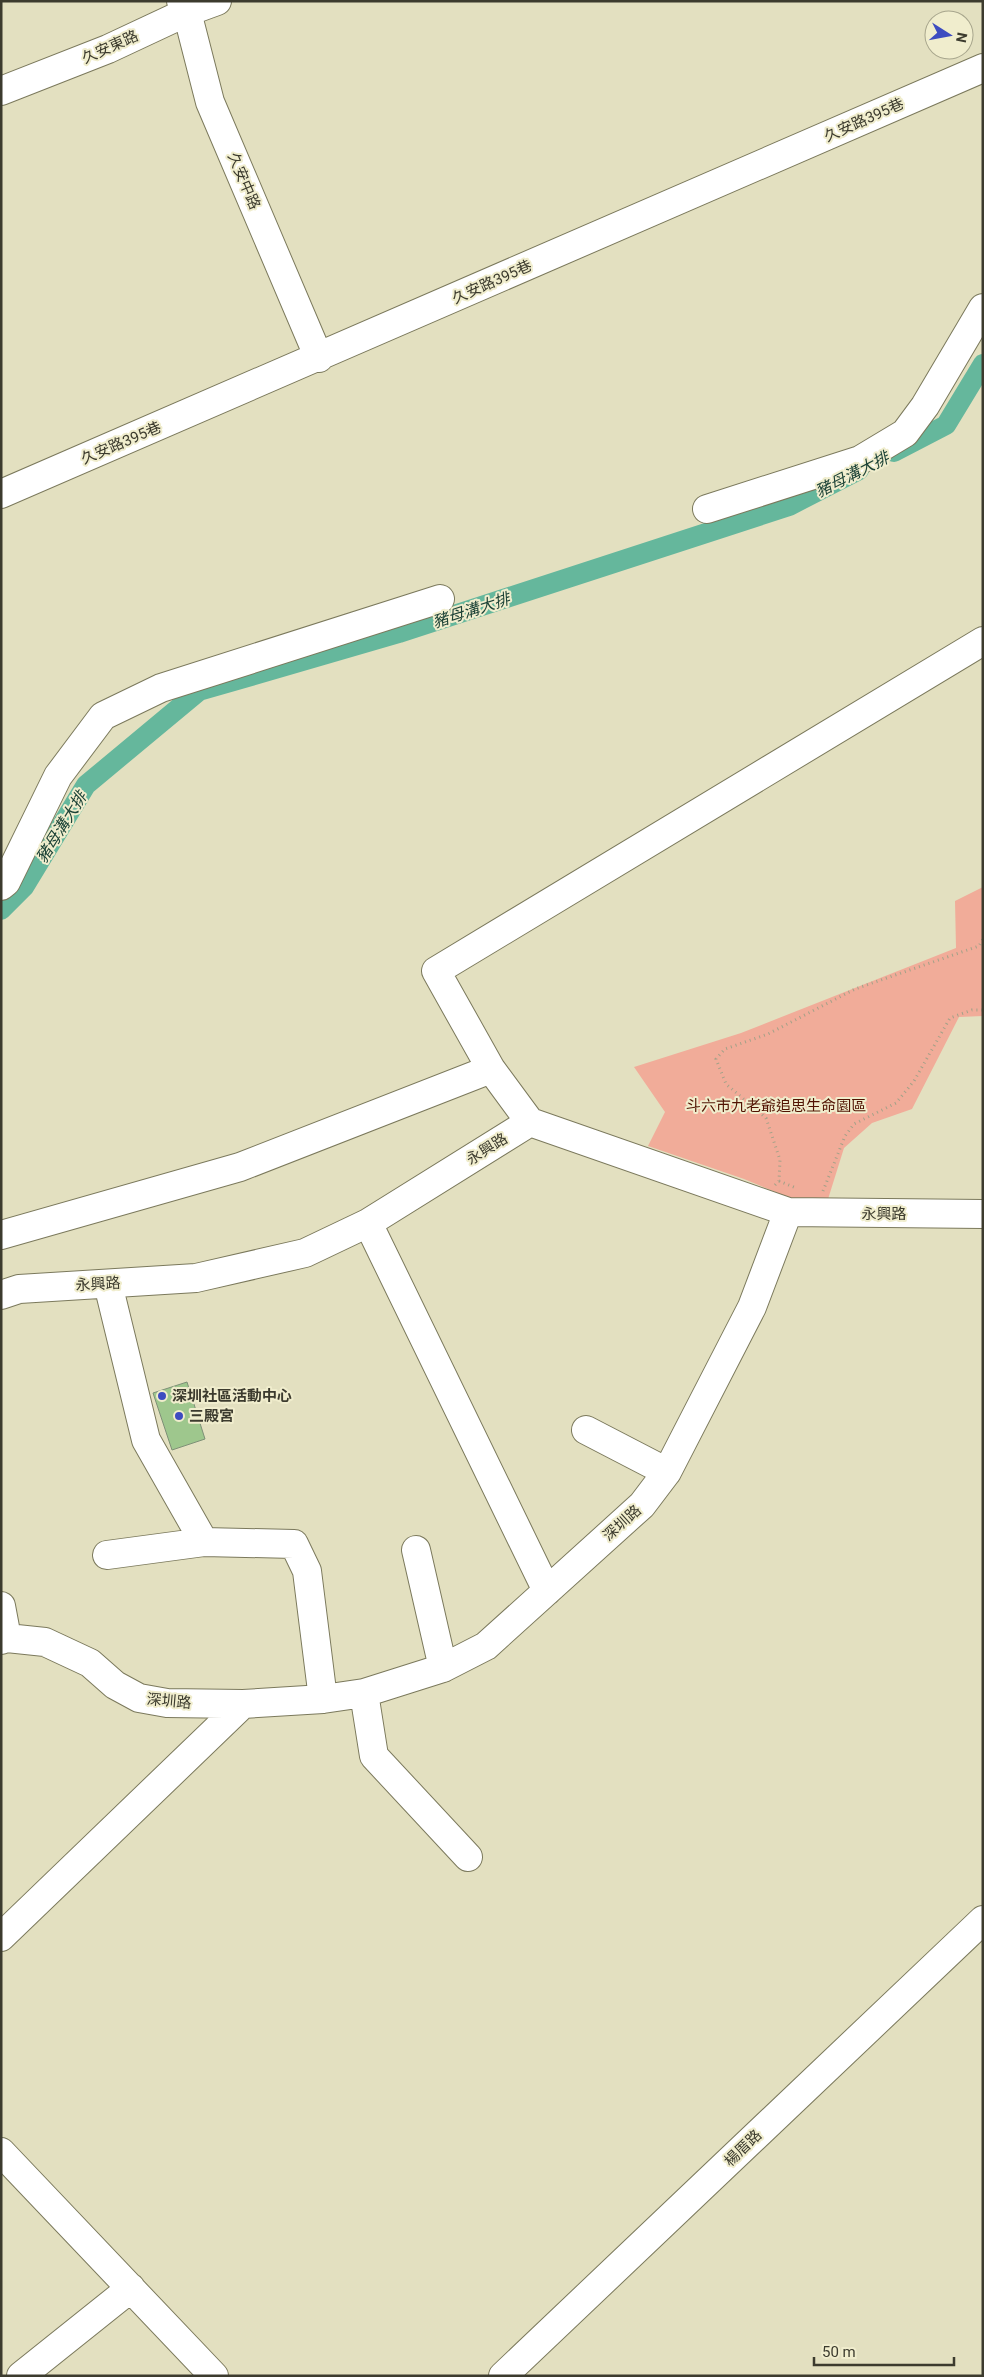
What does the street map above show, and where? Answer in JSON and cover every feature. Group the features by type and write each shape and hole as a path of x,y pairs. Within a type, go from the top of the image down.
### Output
{"street":[{"name":"久安東路","path":"1,92 108,49 184,7 218,1"},
{"name":"久安中路","path":"184,7 210,102 319,358"},
{"name":"久安路395巷","path":"1,494 319,358 983,68"},
{"path":"707,509 860,460 905,433 925,406 983,308"},
{"path":"1,886 6,882 58,776 103,716 161,688 440,599"},
{"path":"530,1122 491,1069 436,971 983,641"},
{"path":"1,1235 240,1167 491,1069"},
{"name":"永興路","path":"1,1295 19,1289 196,1278 305,1253 368,1223 530,1122 800,1213 983,1214"},
{"name":"深圳路","path":"4,1639 45,1642 90,1663 115,1684 139,1698 167,1703 243,1704 323,1699 364,1693 443,1668 486,1646 642,1505 667,1472 800,1213"},
{"path":"368,1223 547,1591"},
{"path":"108,1284 146,1440 204,1542"},
{"path":"586,1430 667,1472"},
{"path":"107,1555 204,1542 294,1544 308,1571 323,1699"},
{"path":"416,1550 443,1668"},
{"path":"1,1606 4,1639"},
{"path":"364,1693 374,1756 468,1857"},
{"path":"1,1937 243,1704"},
{"name":"楊厝路","path":"503,2376 983,1920"},
{"path":"1,2152 214,2376"},
{"path":"21,2376 130,2288"}],"path":[{"path":"760,1201 779,1181 780,1160 766,1118 726,1084 716,1059 720,1053 725,1049 768,1034 855,989 979,946 983,939"},
{"path":"800,1213 830,1179 845,1136 854,1124 896,1103 914,1081 950,1018 972,1010 983,1010"}],"green space":[{"name":"斗六市九老爺追思生命園區","path":"983,887 983,1016 959,1017 912,1109 872,1123 844,1148 824,1212 744,1179 648,1146 665,1112 634,1067 741,1033 956,948 955,901"}],"building":[{"name":"三殿宮","path":"187,1382 205,1439 172,1450 153,1393"}],"waterway":[{"name":"豬母溝大排","path":"894,452 946,425 983,364"},
{"name":"豬母溝大排","path":"1,910 24,887 86,785 199,691 399,633 789,506 859,470"}],"place":[{"name":"深圳社區活動中心","path":"162,1396"},
{"name":"三殿宮","path":"179,1416"}]}
